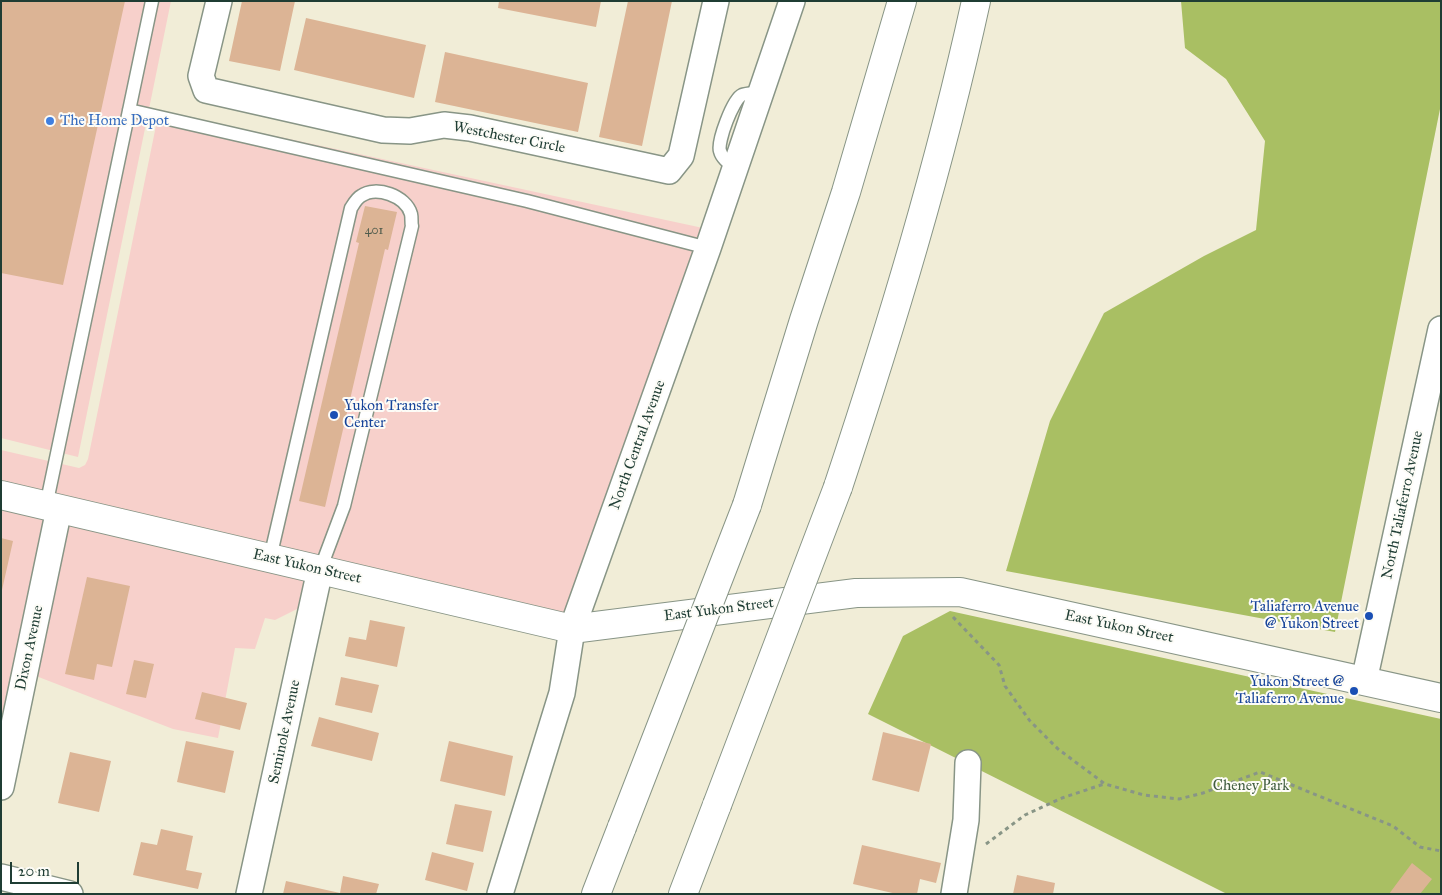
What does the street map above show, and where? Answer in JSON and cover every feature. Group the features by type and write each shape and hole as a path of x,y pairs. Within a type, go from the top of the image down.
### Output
{"main road":[{"path":"596,894 747,505 849,182 902,1"},
{"path":"683,894 838,487 884,348 958,82 976,1"},
{"name":"East Yukon Street","path":"1,495 572,629 856,593 960,592 1441,698"}],"street":[{"name":"Westchester Circle","path":"219,1 202,76 206,90 383,130 410,131 444,125 470,128 669,170 681,156 716,1"},
{"name":"North Central Avenue","path":"500,894 562,693 572,629 708,248 792,1"},
{"name":"North Taliaferro Avenue","path":"1364,681 1432,414 1441,329"},
{"name":"Dixon Avenue","path":"1,787 52,507"},
{"name":"Seminole Avenue","path":"249,894 320,570"},
{"path":"954,894 966,820 968,763"},
{"path":"1,877 70,894"}],"lane":[{"path":"52,507 152,1"},
{"path":"129,110 527,201 708,248"},
{"path":"270,558 351,208 360,196 373,192 389,194 401,200 411,214 412,226 344,506 320,570"}],"path":[{"path":"950,614 999,665 1005,686 1030,721 1058,749 1105,784 1144,795 1179,799 1203,793 1260,772 1393,826 1420,847 1441,851"},
{"path":"958,868 974,851 1025,815 1062,798 1105,784"}],"shaded area":[{"path":"1,1 171,1 78,457 1,438"},
{"path":"159,111 703,228 565,613 1,481 1,450 79,468 85,465 88,459"},
{"path":"1,509 45,519 1,728"},
{"path":"68,525 305,581 299,608 275,620 265,618 255,649 235,648 218,738 173,729 36,676"}],"green space":[{"path":"1181,1 1441,1 1441,104 1335,632 1006,571 1050,421 1104,313 1204,256 1256,230 1265,141 1226,79 1185,48"},
{"name":"Cheney Park","path":"950,611 1441,719 1441,894 1227,894 868,714 903,636"}],"building":[{"name":"The Home Depot","path":"1,1 125,1 63,285 1,273"},
{"path":"242,1 295,1 280,71 229,61"},
{"path":"499,1 601,1 596,27 498,8"},
{"path":"628,1 672,1 642,146 599,137"},
{"path":"306,18 426,45 414,98 294,70"},
{"path":"445,52 588,83 578,132 435,102"},
{"path":"365,206 397,212 388,250 385,249 325,507 299,501 359,243 356,242"},
{"path":"1,538 13,541 2,590 1,590"},
{"path":"87,577 130,586 112,667 97,664 94,680 65,674"},
{"path":"370,620 405,627 397,667 345,656 349,637 366,640"},
{"path":"134,660 154,664 146,698 126,694"},
{"path":"341,677 379,685 372,713 335,705"},
{"path":"202,692 247,703 240,730 195,719"},
{"path":"319,717 379,733 372,761 311,746"},
{"path":"883,732 931,744 919,792 872,780"},
{"path":"186,741 234,751 225,793 177,782"},
{"path":"449,741 513,756 505,796 440,781"},
{"path":"70,752 111,761 99,812 58,803"},
{"path":"455,804 492,811 483,852 446,844"},
{"path":"161,829 193,836 186,870 202,873 198,889 133,875 141,842 157,845"},
{"path":"862,845 941,863 936,883 920,879 917,894 897,894 853,884"},
{"path":"432,852 474,863 467,891 425,880"},
{"path":"1412,863 1432,879 1420,894 1389,894"},
{"path":"1017,875 1055,883 1053,894 1013,894"},
{"path":"343,876 379,884 376,894 283,894 286,881 340,893"}],"place":[{"name":"The Home Depot","path":"50,121"},
{"name":"Yukon Transfer Center","path":"334,415"},
{"name":"Taliaferro Avenue @ Yukon Street","path":"1369,616"},
{"name":"Yukon Street @ Taliaferro Avenue","path":"1354,691"}]}
